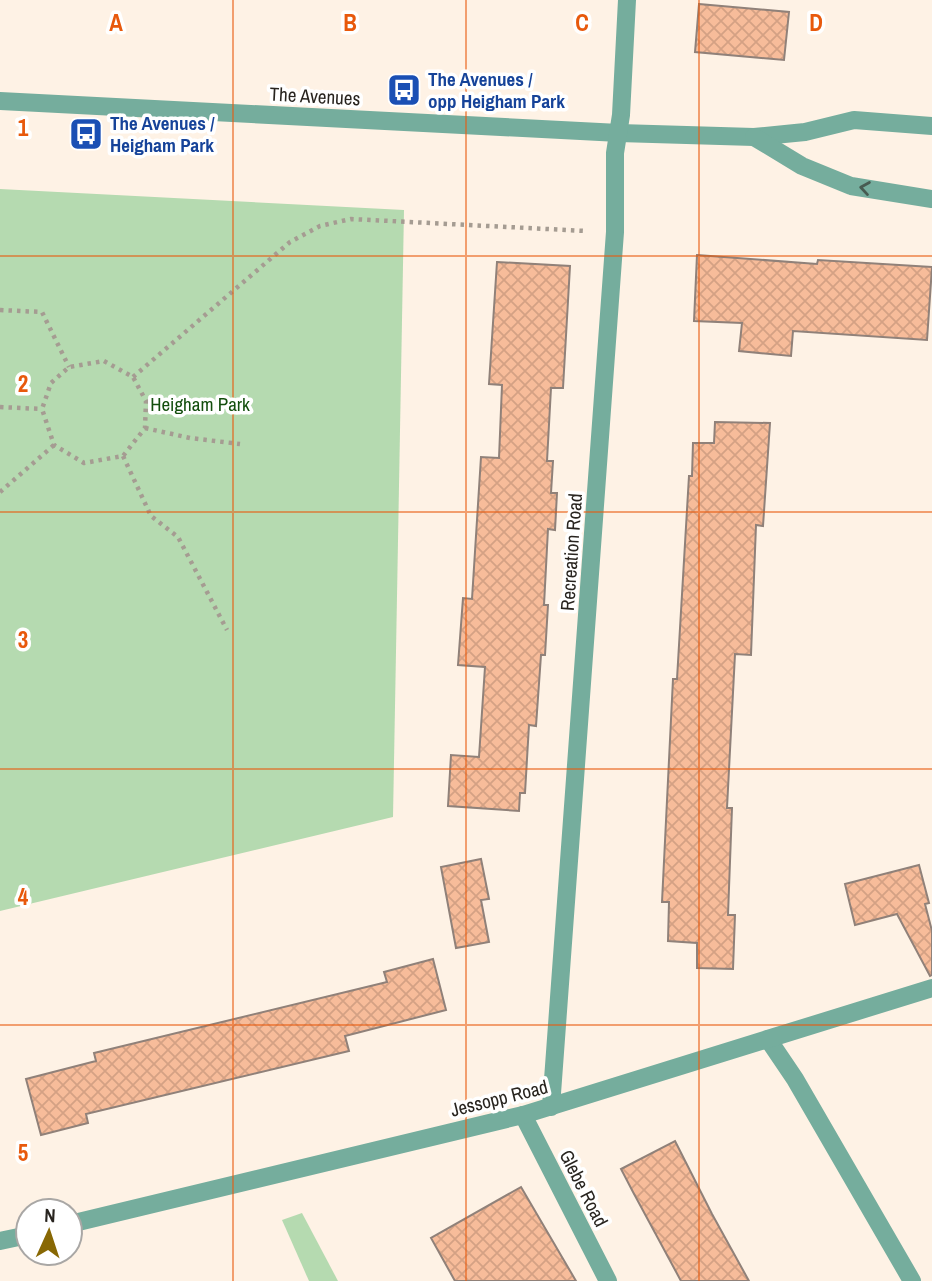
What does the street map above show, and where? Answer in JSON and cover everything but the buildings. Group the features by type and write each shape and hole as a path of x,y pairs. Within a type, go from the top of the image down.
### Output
{"street":[{"name":"Recreation Road","path":"551,1107 615,232 615,153 619,133 627,0"},
{"name":"The Avenues","path":"0,101 619,133 754,137 805,132 854,120 932,127"},
{"name":"The Avenues","path":"754,137 802,166 851,186 932,199"},
{"name":"Jessopp Road","path":"84,1221 523,1115 932,988"},
{"path":"768,1039 802,1091 912,1281"},
{"name":"Glebe Road","path":"523,1115 608,1281"}],"path":[{"path":"133,377 290,242 320,226 351,219 615,232"},
{"path":"0,310 43,312 69,367"},
{"path":"104,361 133,377 146,401 145,428 123,456 85,463 54,445 42,409 51,383 69,367 104,361"},
{"path":"0,407 42,409"},
{"path":"145,428 190,438 240,444"},
{"path":"0,492 54,445"},
{"path":"123,456 151,516 178,537 227,630"}],"green space":[{"name":"Heigham Park","path":"0,189 404,210 393,817 0,911"},
{"path":"302,1213 338,1281 309,1281 282,1220"}],"place":[{"name":"The Avenues / opp Heigham Park","path":"404,90"},
{"name":"The Avenues / Heigham Park","path":"86,134"}]}
